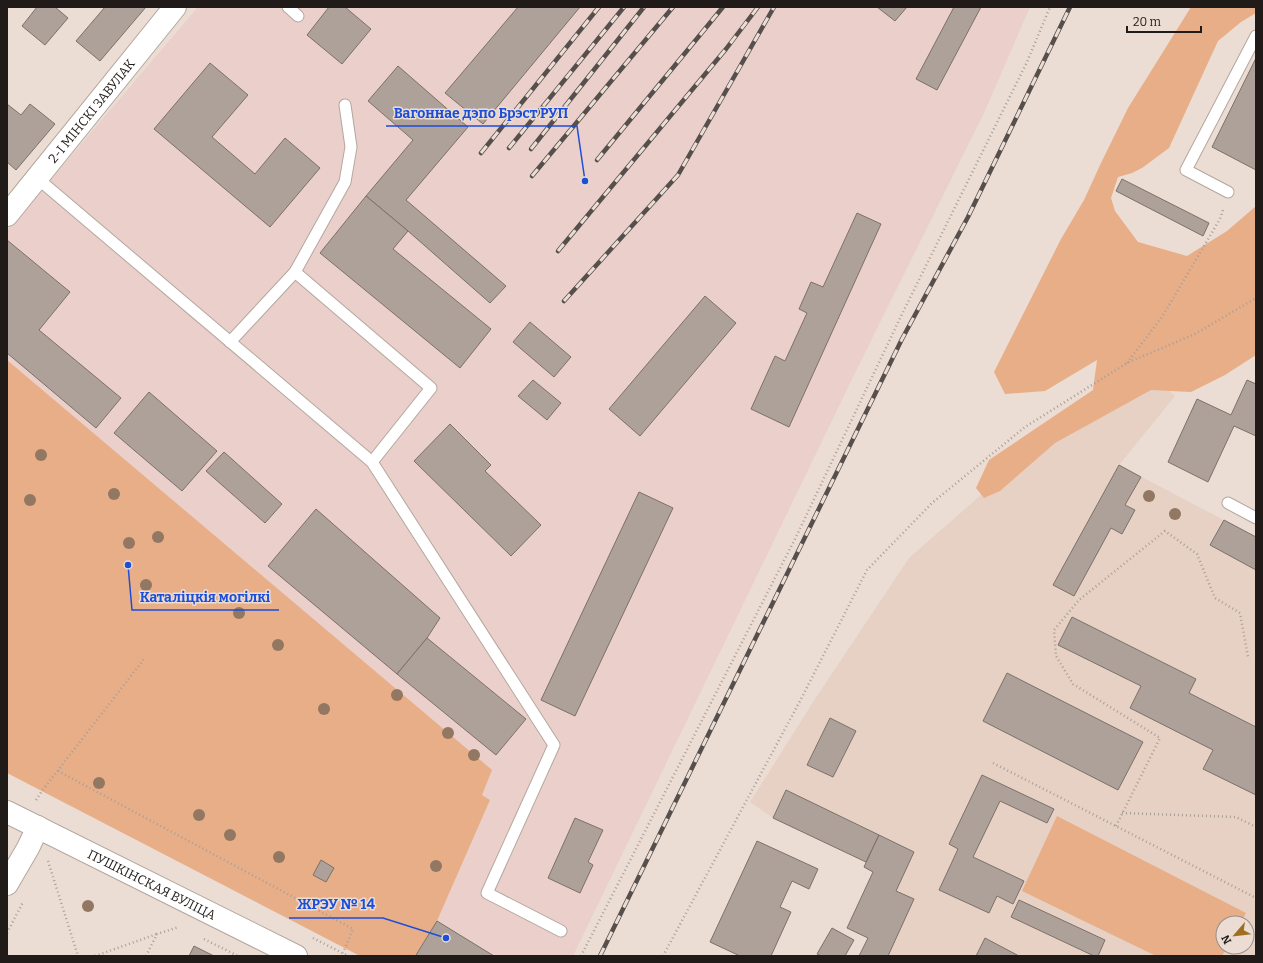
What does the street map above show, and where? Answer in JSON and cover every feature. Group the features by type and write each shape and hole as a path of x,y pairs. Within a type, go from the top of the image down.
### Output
{"street":[{"name":"2-І МІНСКІ ЗАВУЛАК","path":"7,215 176,7"},
{"name":"ПУШКІНСКАЯ ВУЛІЦА","path":"7,812 296,956"},
{"path":"7,884 38,828"}],"lane":[{"path":"288,7 298,16"},
{"path":"1228,192 1186,170 1256,36"},
{"path":"230,342 295,272 345,182 351,147 345,105"},
{"path":"37,178 372,462 554,744 487,893 561,932"},
{"path":"295,272 432,388 372,462"},
{"path":"1228,503 1256,518"}],"path":[{"path":"581,956 796,537 907,305 1027,62 1050,7"},
{"path":"1127,363 1162,317 1220,219 1228,192"},
{"path":"663,956 800,701 867,570 932,503 1025,427 1127,363 1195,334 1256,298"},
{"path":"1116,826 1160,738 1073,684 1056,656 1054,630 1079,600 1165,531 1197,554 1215,598 1240,613 1248,657"},
{"path":"36,801 58,770 144,659"},
{"path":"993,763 1256,898"},
{"path":"58,770 353,929 343,953"},
{"path":"1122,814 1236,817 1256,827"},
{"path":"46,855 78,956"},
{"path":"7,933 25,898"},
{"path":"172,923 183,928"},
{"path":"95,956 179,926"},
{"path":"146,956 157,934"},
{"path":"200,937 238,956"}],"shaded area":[{"path":"198,7 1030,7 984,113 855,373 573,956 494,956 437,921 490,800 482,795 491,770 7,360 7,231"},
{"path":"1191,7 1256,7 1256,13 1241,22 1218,41 1169,148 1142,168 1118,177 1111,198 1115,211 1138,242 1187,256 1227,231 1256,206 1256,355 1225,375 1191,392 1151,390 1055,443 1000,491 984,498 976,488 989,460 1093,390 1097,360 1045,391 1005,394 994,372 1061,239 1084,200 1128,108"},
{"path":"7,360 492,770 482,795 490,800 437,921 415,956 360,956 7,773"},
{"path":"1152,376 1175,396 1119,465 1256,537 1256,956 863,956 914,852 786,791 773,818 750,802 815,699 909,558 1046,438"},
{"path":"1057,816 1246,913 1245,915 1215,915 1215,955 1222,956 1156,956 1022,891"}],"building":[{"path":"37,7 55,7 68,18 45,45 22,26"},
{"path":"105,7 146,7 100,61 76,41"},
{"path":"329,7 345,7 371,29 342,64 307,35"},
{"path":"518,7 580,7 483,124 445,93"},
{"path":"877,7 907,7 895,21"},
{"path":"954,7 981,7 937,90 916,79"},
{"path":"1256,58 1256,170 1212,147"},
{"path":"210,63 248,95 212,137 255,174 285,138 320,168 270,227 154,129"},
{"path":"398,66 468,127 406,200 506,286 490,303 366,196 413,140 368,101"},
{"path":"7,104 21,115 30,104 55,124 16,170 7,162"},
{"path":"1122,179 1209,223 1203,236 1116,191"},
{"path":"366,196 408,231 393,249 491,329 460,368 320,253"},
{"path":"857,213 881,224 789,427 751,409 775,356 785,361 807,313 799,309 811,282 823,287"},
{"path":"7,240 70,292 39,330 121,398 96,428 7,353"},
{"path":"705,296 736,323 640,436 609,409"},
{"path":"530,322 571,357 554,377 513,342"},
{"path":"533,380 561,403 547,420 518,396"},
{"path":"1247,380 1256,384 1256,436 1234,426 1208,482 1168,462 1197,399 1231,415"},
{"path":"149,392 217,451 182,491 114,433"},
{"path":"450,424 491,465 485,471 541,525 511,556 414,461"},
{"path":"224,452 282,504 265,523 206,471"},
{"path":"1119,465 1141,477 1125,505 1135,510 1122,534 1111,528 1074,596 1053,585"},
{"path":"639,492 673,508 575,716 541,700"},
{"path":"316,509 440,618 427,638 397,674 268,566"},
{"path":"1224,520 1256,537 1256,570 1210,545"},
{"path":"1072,617 1196,679 1189,693 1256,727 1256,795 1203,769 1213,750 1130,708 1141,686 1058,645"},
{"path":"427,638 526,719 496,755 397,674"},
{"path":"1007,673 1143,742 1118,790 983,721"},
{"path":"830,718 856,731 833,777 807,765"},
{"path":"982,775 1054,809 1047,823 1000,801 973,857 1024,881 1013,904 997,896 989,913 939,890 958,849 949,844"},
{"path":"786,790 879,835 866,862 773,818"},
{"path":"575,818 603,830 588,862 593,865 580,893 548,878"},
{"path":"879,835 914,852 896,891 914,899 888,956 859,956 868,938 847,928 873,872 864,867"},
{"path":"757,841 818,869 809,889 792,881 780,907 791,912 771,956 740,956 710,942"},
{"path":"321,860 334,868 326,882 313,875"},
{"path":"1019,900 1105,940 1098,956 1094,956 1011,917"},
{"path":"437,921 494,956 416,955"},
{"path":"832,928 854,940 845,956 821,956 817,954"},
{"path":"985,938 1019,956 976,956"},
{"path":"194,946 214,956 189,956"}],"railway":[{"path":"481,153 599,7"},
{"path":"509,148 624,7"},
{"path":"531,149 644,7"},
{"path":"532,176 673,7"},
{"path":"597,160 723,7"},
{"path":"558,251 726,49 758,7"},
{"path":"564,301 678,175 774,7"},
{"path":"600,956 902,339 968,217 1070,7"}],"place":[{"name":"Вагоннае дэпо Брэст РУП","path":"585,181"},
{"name":"Каталіцкія могілкі","path":"128,565"},
{"name":"ЖРЭУ № 14","path":"446,938"}]}
